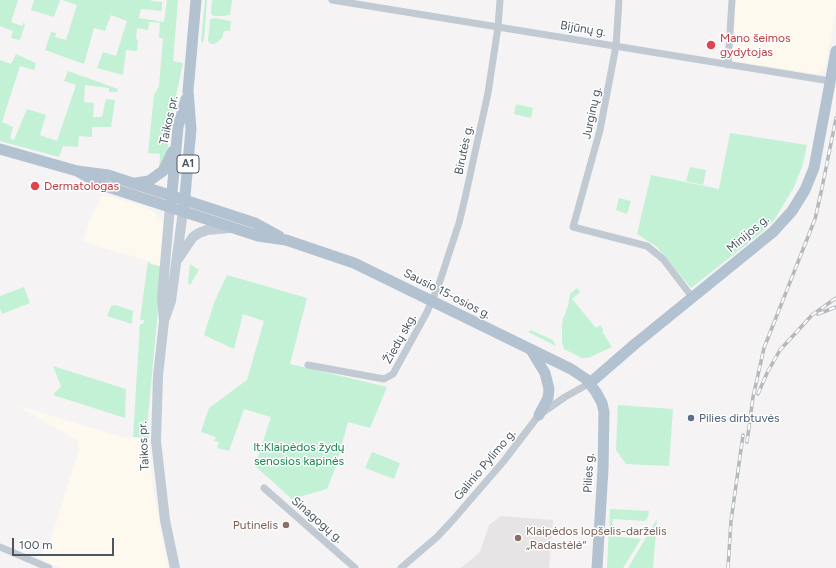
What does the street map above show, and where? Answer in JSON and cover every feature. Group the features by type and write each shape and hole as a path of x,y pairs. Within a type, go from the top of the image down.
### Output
{"main road":[{"name":"Taikos pr.","path":"183,212 191,129 188,91 196,0"},
{"name":"Minijos g.","path":"590,383 635,344 773,232 783,222 799,201 814,168 836,51"},
{"name":"Taikos pr.","path":"170,207 178,126 188,91"},
{"path":"131,183 149,181 163,171 177,144"},
{"name":"Sausio 15-osios g.","path":"0,149 77,171 108,175 255,223 286,240 354,263 571,369 590,383"},
{"name":"Sausio 15-osios g.","path":"77,171 102,185 183,212 258,236 286,240"},
{"path":"530,350 545,373 549,389 548,398 540,415"},
{"name":"Pilies g.","path":"590,383 602,403 604,412 597,568"}],"street":[{"name":"Bijūnų g.","path":"332,0 830,81"},
{"name":"Birutės g.","path":"432,301 459,223 488,93 498,26 500,0"},
{"name":"Jurginų g.","path":"619,0 616,46 600,130 573,227 647,246 663,258 692,297"},
{"path":"728,65 732,0"},
{"name":"Taikos pr.","path":"170,207 162,298 164,322 158,376 156,441 165,520 175,568"},
{"name":"Taikos pr.","path":"164,322 171,301 183,212"},
{"path":"177,261 193,237 199,233 218,228 234,228"},
{"name":"Žiedų skg.","path":"308,365 384,379 393,374 432,301"},
{"name":"Galinio Pylimo g.","path":"401,568 437,537 452,521 503,462 540,415 565,397 590,383"},
{"name":"Sinagogų g.","path":"264,488 355,568"},
{"path":"0,547 49,568"}],"shaded area":[{"path":"735,0 836,0 836,9 824,70 816,74 735,61 733,59 732,52"},
{"path":"103,194 147,208 154,212 162,221 164,226 162,267 148,261 83,242 92,213"},
{"path":"16,405 122,437 149,438 153,490 168,568 61,568 36,557 48,548 79,449 77,440"},
{"name":"Klaipėdos lopšelis-darželis „Radastėlė“","path":"501,516 553,520 549,568 461,568 480,552 489,525"}],"green space":[{"path":"0,0 18,0 11,22 22,26 23,23 25,24 20,40 11,38 13,31 0,26"},
{"path":"34,0 60,0 54,17 31,10"},
{"path":"62,0 151,0 162,2 162,11 141,9 139,18 164,22 167,0 178,0 173,61 183,63 170,124 167,158 159,171 160,154 148,153 154,95 159,86 163,38 159,38 160,23 149,22 148,30 137,28 137,51 126,50 123,75 97,68 103,52 116,56 127,21 111,15 105,31 94,28 84,64 45,50 51,32 56,33 55,37 66,40 77,5"},
{"path":"205,0 207,0 204,40 202,43 201,40"},
{"path":"212,0 232,0 230,15 213,16 211,14"},
{"path":"213,18 231,21 230,31 224,31 222,38 215,44 211,44 208,41 210,20"},
{"path":"16,54 36,63 34,70 20,66 2,122 13,127 10,138 14,140 27,109 46,115 40,135 57,141 76,85 64,81 68,71 118,89 117,92 109,92 109,88 85,85 84,102 94,103 93,117 102,117 106,99 115,100 111,127 92,127 92,137 79,136 78,147 63,146 59,157 0,141 0,60 11,64"},
{"path":"516,104 533,108 531,118 514,114"},
{"path":"730,133 807,145 803,164 794,187 774,220 761,233 691,288 657,247 637,234 651,175 719,189"},
{"path":"690,167 706,170 703,185 686,181"},
{"path":"619,198 631,201 627,214 616,210"},
{"path":"148,261 151,264 162,267 148,417 149,438 133,437 140,324 143,324 144,320 140,320"},
{"path":"190,264 199,270 190,285 188,283"},
{"name":"lt:Klaipėdos žydų senosios kapinės","path":"227,275 307,298 290,364 387,387 370,428 348,422 335,469 327,489 292,499 255,466 271,417 244,409 229,451 217,448 219,442 214,441 216,437 201,432 209,408 247,380 264,321 243,314 234,349 204,335 214,303"},
{"path":"24,287 30,303 2,314 0,308 0,296"},
{"path":"577,288 580,292 572,299 596,328 600,325 612,347 588,358 582,358 564,349 562,342 563,319 568,306 570,294"},
{"path":"116,305 133,311 132,324 107,316 111,306"},
{"path":"531,330 553,340 556,346 528,332"},
{"path":"53,366 126,389 125,418 53,395 61,386"},
{"path":"618,405 673,409 669,466 626,464 616,450"},
{"path":"372,452 400,463 394,479 365,468"},
{"path":"610,509 649,511 648,517 645,521 613,519 612,536 641,539 623,568 607,568"},
{"path":"657,519 653,568 628,568"}],"railway":[{"path":"747,442 753,397 764,348 815,219 836,118"},
{"path":"758,394 767,373 780,350 812,315 836,298"},
{"path":"818,314 836,307"},
{"path":"728,568 731,521 743,435"}],"place":[{"name":"Mano šeimos gydytojas","path":"711,45"},
{"name":"Dermatologas","path":"35,186"},
{"name":"Pilies dirbtuvės","path":"691,418"},
{"name":"Putinelis","path":"286,525"},
{"name":"Klaipėdos lopšelis-darželis „Radastėlė“","path":"518,538"}]}
